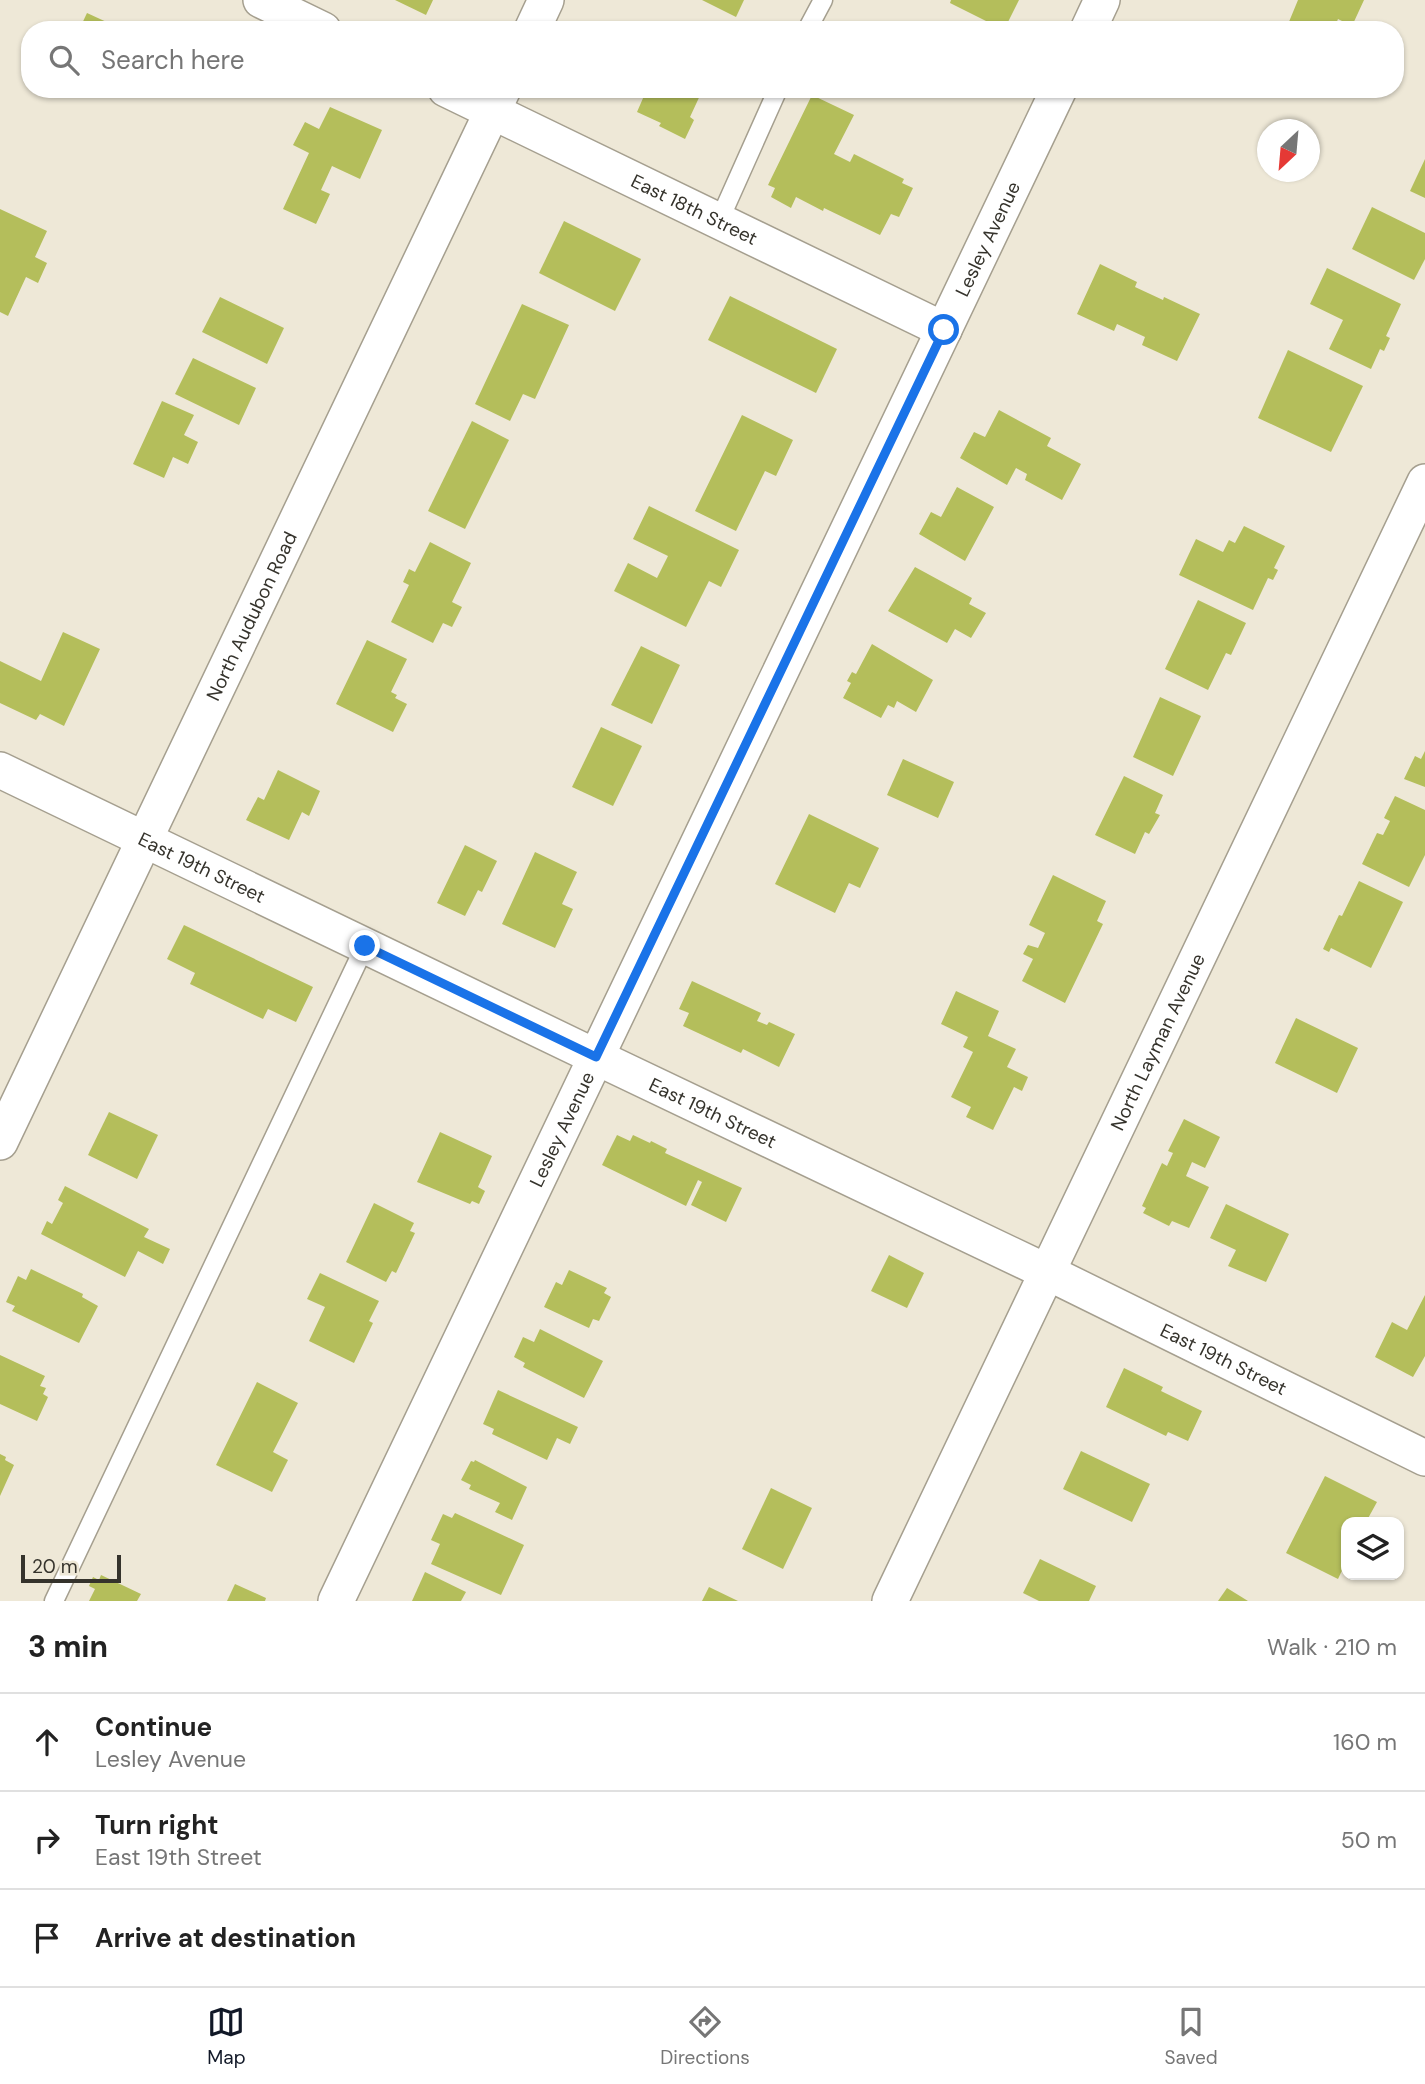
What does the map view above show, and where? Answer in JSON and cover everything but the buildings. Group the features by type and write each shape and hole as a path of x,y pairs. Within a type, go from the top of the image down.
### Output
{"street":[{"path":"261,0 304,21"},
{"path":"536,21 546,0"},
{"path":"1092,21 1102,0"},
{"name":"Lesley Avenue","path":"336,1601 1055,98"},
{"name":"East 18th Street","path":"498,100 719,221 944,330"},
{"name":"North Audubon Road","path":"0,1142 498,100"},
{"name":"North Layman Avenue","path":"890,1601 1425,482"},
{"name":"East 19th Street","path":"0,770 1047,1272 1425,1458"}],"lane":[{"path":"812,21 823,0"},
{"path":"719,221 774,98"},
{"path":"54,1601 365,946"}],"route":[{"path":"365,946 596,1057 944,330"}]}
